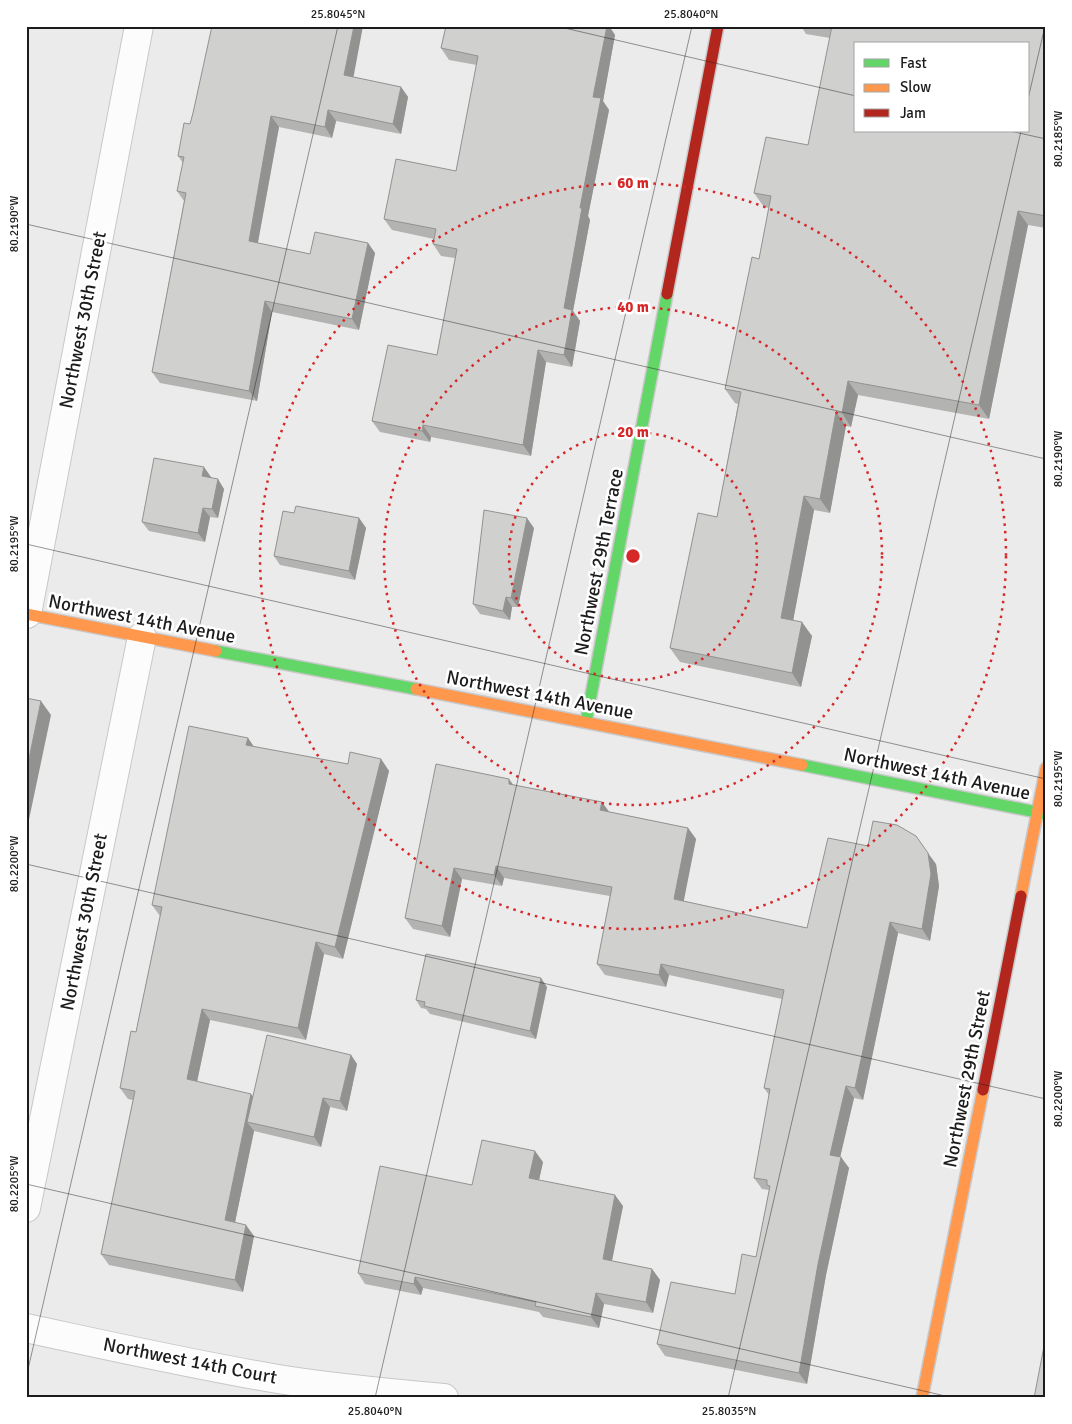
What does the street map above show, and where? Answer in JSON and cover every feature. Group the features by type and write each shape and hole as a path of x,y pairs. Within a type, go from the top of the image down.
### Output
{"street":[{"name":"Northwest 30th Street","path":"27,614 139,26"},
{"name":"Northwest 29th Terrace","path":"586,722 718,26"},
{"name":"Northwest 14th Avenue","path":"27,614 586,722 1041,813"},
{"name":"Northwest 30th Street","path":"26,1208 142,636"},
{"name":"Northwest 29th Street","path":"922,1398 1041,813 1046,768"},
{"name":"Northwest 14th Court","path":"26,1328 279,1380 444,1398"}],"building":[{"path":"212,26 354,26 344,75 401,87 393,124 328,110 325,127 271,116 249,241 310,254 315,232 368,243 352,319 265,301 249,391 152,372 186,193 177,191 184,157 178,156 184,123 190,124 193,113"},
{"path":"446,26 607,26 593,97 601,98 580,208 582,208 564,308 572,310 564,355 538,350 523,445 423,425 422,431 372,421 388,345 437,355 457,249 433,244 436,229 384,219 396,159 456,171 478,56 441,48"},
{"path":"832,26 1046,26 1046,216 1018,211 979,405 848,381 842,413 836,412 820,499 804,496 781,618 802,622 792,673 670,648 698,513 717,517 741,392 725,389 752,257 759,259 771,196 754,193 766,137 808,145"},
{"path":"154,458 204,467 202,476 218,479 212,509 203,508 198,533 142,522"},
{"path":"296,506 359,518 349,571 274,556 283,511 294,513"},
{"path":"484,510 527,518 511,598 506,597 503,611 473,604"},
{"path":"26,698 41,701 26,773"},
{"path":"189,726 248,738 246,745 348,764 350,752 381,759 335,947 316,942 298,1028 202,1009 187,1079 251,1094 225,1220 246,1225 235,1280 101,1254 135,1091 120,1088 131,1031 136,1032 162,907 152,905"},
{"path":"436,764 509,779 509,784 602,802 600,810 688,828 674,899 807,928 828,838 868,846 873,821 897,825 916,836 928,853 931,874 922,929 890,922 855,1088 846,1086 830,1155 841,1157 818,1264 799,1373 657,1344 671,1282 735,1294 742,1254 756,1257 770,1186 767,1185 767,1180 754,1178 770,1089 764,1088 784,990 661,964 659,975 597,964 612,887 496,866 494,875 454,868 442,926 405,918"},
{"path":"426,954 541,978 530,1031 424,1006 425,1002 416,1000"},
{"path":"267,1035 351,1055 340,1101 323,1098 314,1137 247,1122"},
{"path":"482,1140 535,1151 529,1178 615,1195 603,1259 652,1269 646,1302 596,1293 591,1317 535,1306 536,1302 415,1277 414,1284 358,1273 380,1166 472,1185"},
{"path":"1046,1336 1046,1398 1034,1398"}],"traffic: fast":[{"path":"586,722 667,294"},
{"path":"216,651 416,689"},
{"path":"802,765 1046,814"}],"traffic: slow":[{"path":"26,614 216,651"},
{"path":"416,689 802,765"},
{"path":"1021,896 1046,768"},
{"path":"922,1398 983,1090"}],"traffic: jam":[{"path":"667,294 718,26"},
{"path":"983,1090 1021,896"}]}
